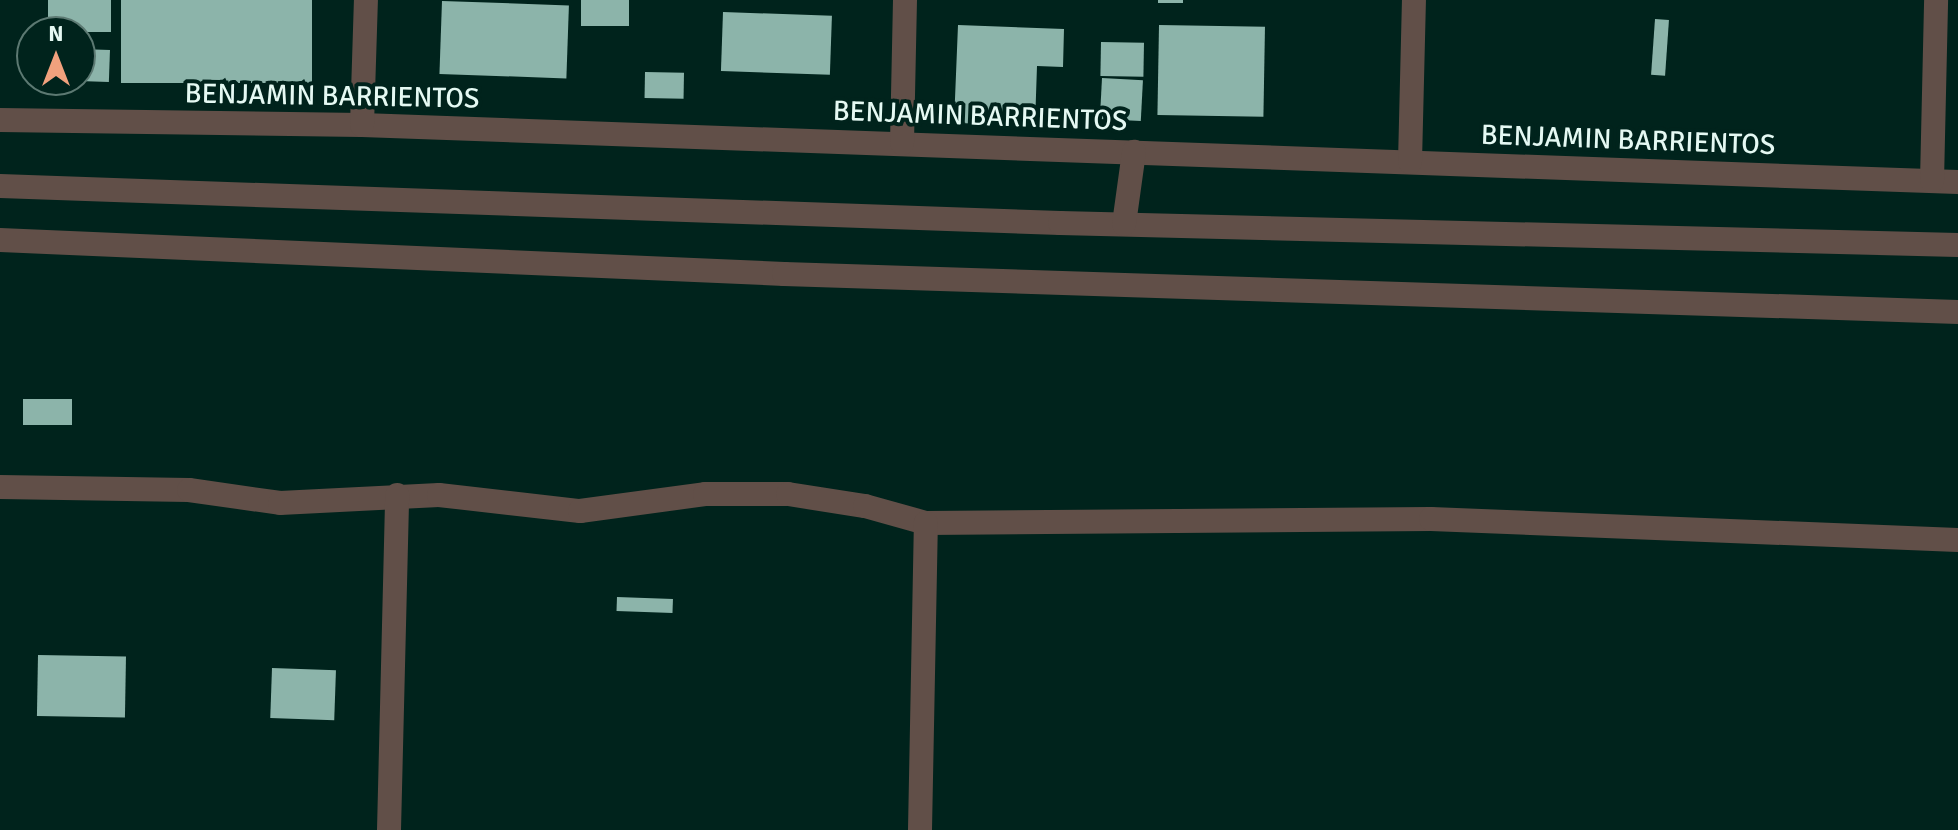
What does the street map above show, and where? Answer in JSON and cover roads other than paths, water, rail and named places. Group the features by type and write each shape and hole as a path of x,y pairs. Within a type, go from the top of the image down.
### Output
{"street":[{"path":"362,125 366,0"},
{"path":"902,143 905,0"},
{"path":"1410,162 1414,0"},
{"path":"1932,181 1936,0"},
{"name":"BENJAMIN BARRIENTOS","path":"0,120 362,125 1958,182"},
{"path":"1124,224 1134,152"},
{"path":"0,186 1124,224 1958,245"},
{"path":"0,240 784,274 1958,312"},
{"path":"0,487 189,490 280,503 397,495 580,511 705,494 788,494 865,506 926,523 1431,519 1958,540"},
{"path":"389,830 397,495"},
{"path":"920,830 926,523"}]}
